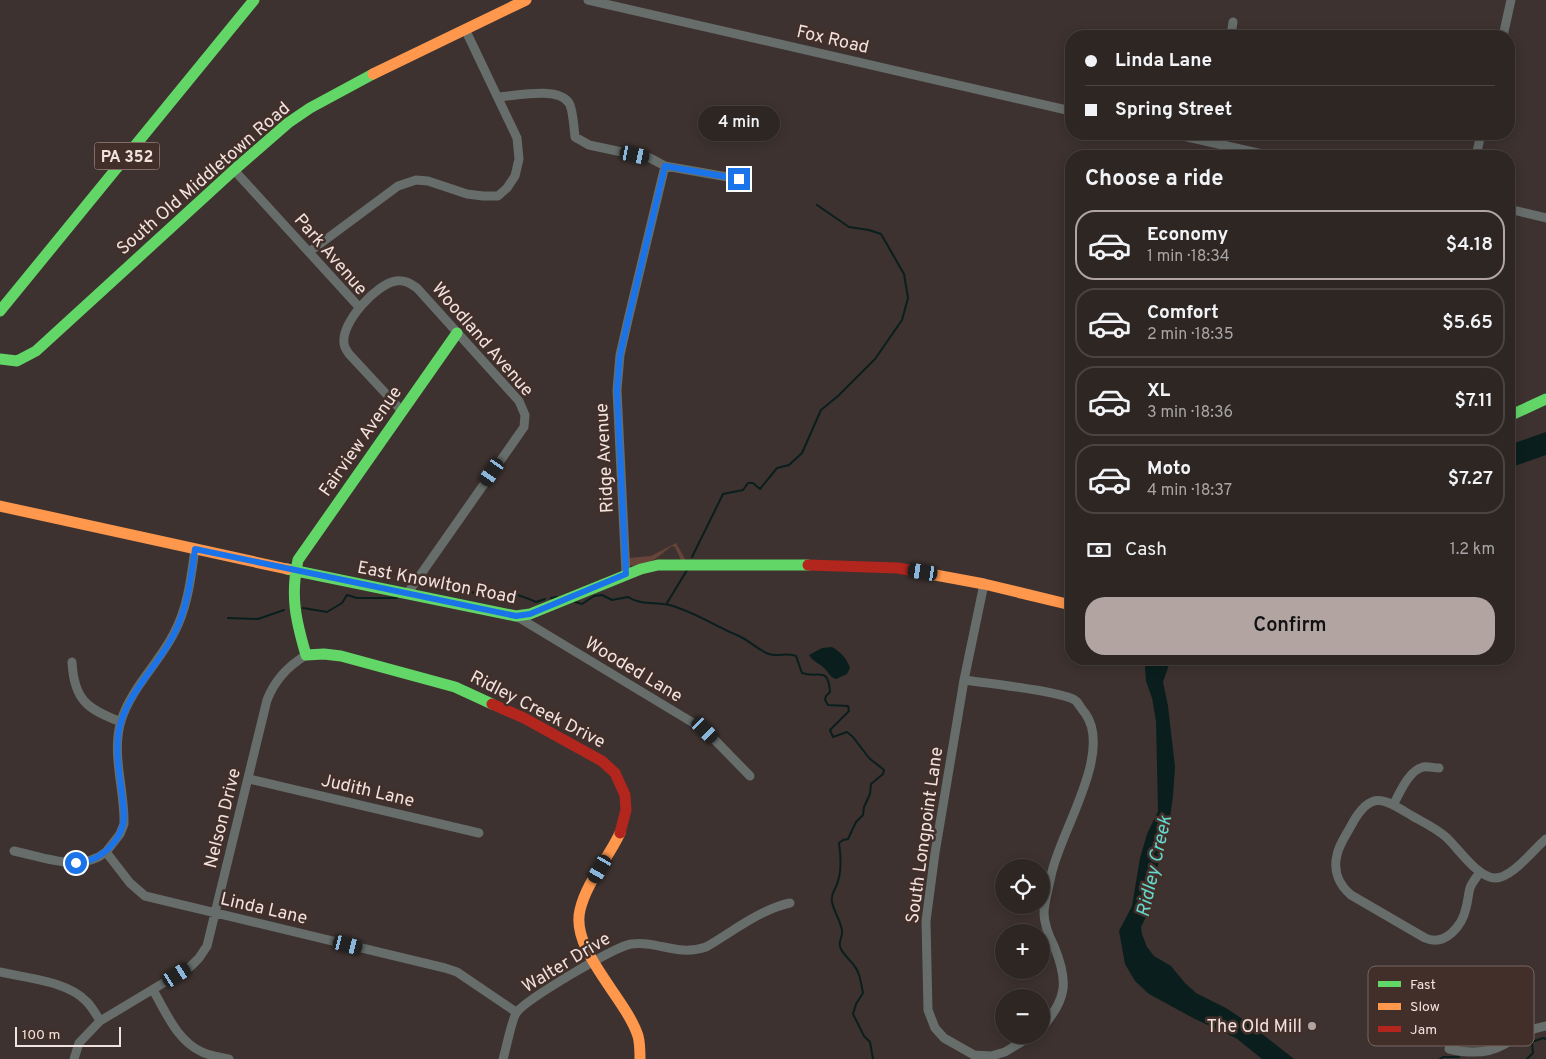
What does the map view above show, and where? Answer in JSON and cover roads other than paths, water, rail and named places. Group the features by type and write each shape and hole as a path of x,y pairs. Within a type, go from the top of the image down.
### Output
{"street":[{"name":"PA 352","path":"0,311 254,0"},
{"name":"South Old Middletown Road","path":"0,359 17,361 36,351 288,123 310,108 366,77 526,0"},
{"name":"Fox Road","path":"588,0 1065,110"},
{"path":"1504,30 1511,0"},
{"path":"1232,30 1233,22"},
{"path":"309,252 398,186 416,180 428,181 468,194 483,196 498,196 507,188 515,176 519,159 517,138 465,29"},
{"path":"498,97 551,93 564,98 571,104 576,137 589,145 650,158 665,166 739,179"},
{"path":"1223,140 1254,150"},
{"name":"Ridge Avenue","path":"626,574 617,390 620,355 665,166"},
{"name":"Park Avenue","path":"234,170 359,307 346,328 344,343 349,354 402,411"},
{"path":"1515,210 1546,218"},
{"name":"Woodland Avenue","path":"359,307 384,286 395,281 407,281 417,288 519,401 525,415 524,427 408,594"},
{"name":"Fairview Avenue","path":"295,571 298,560 457,333"},
{"path":"1515,413 1546,399"},
{"name":"East Knowlton Road","path":"0,506 295,571 516,616 530,614 626,574 649,567 667,565 898,568 984,584 1065,604"},
{"path":"14,851 76,863 90,861 106,852 120,834 124,824 118,748 121,722 130,701 179,624 186,602 195,549"},
{"path":"295,571 292,596 294,612 306,655"},
{"name":"South Longpoint Lane","path":"984,584 964,680 935,853 926,922 928,1010 935,1028 944,1038 974,1055 991,1056 1005,1052 1018,1044"},
{"name":"Wooded Lane","path":"516,616 705,730 750,776"},
{"name":"Ridley Creek Drive","path":"306,655 324,654 341,656 455,687 524,718 602,761 615,773 625,795 626,810 624,824 583,899 578,914 578,927 594,961 632,1021 638,1036 640,1059"},
{"name":"Nelson Drive","path":"74,1059 79,1043 100,1021 190,967 207,946 267,700 273,685 284,671 306,655"},
{"path":"72,662 74,684 83,702 98,714 121,722"},
{"path":"964,680 1051,693 1075,700 1087,715 1094,733 1093,751 1087,777 1051,873 1044,913 1047,931 1063,974 1064,992 1057,1008 1050,1017"},
{"path":"1393,805 1414,772 1425,767 1440,768"},
{"name":"Judith Lane","path":"249,779 479,833"},
{"path":"1480,872 1470,888 1466,908 1455,930 1445,938 1437,940 1425,938 1351,896 1343,887 1336,873 1336,862 1339,848 1359,812 1364,806 1378,800 1393,805 1441,833 1480,872 1488,877 1504,876 1512,872 1546,839"},
{"name":"Linda Lane","path":"106,852 130,883 139,892 152,898 446,968 456,972 516,1012"},
{"name":"Walter Drive","path":"503,1059 516,1012 536,997 613,950 631,944 696,951 706,947 767,910 778,905 790,903"},
{"path":"0,972 60,985 75,992 86,1001 100,1021"},
{"path":"153,990 180,1036 204,1053 229,1059"},
{"path":"1449,1049 1471,1052 1502,1046"}],"water":[{"path":"1546,432 1546,455 1515,466 1515,443"},
{"path":"832,647 843,656 850,668 847,674 836,679 809,655 822,648"},
{"name":"Ridley Creek","path":"1146,665 1169,665 1163,682 1168,706 1175,767 1169,825 1146,917 1141,927 1142,934 1147,947 1154,956 1171,966 1196,993 1226,1008 1247,1022 1294,1059 1262,1059 1236,1038 1195,1019 1149,994 1135,981 1125,964 1119,931 1132,906 1140,858 1147,834 1158,811 1156,721 1152,698 1146,681"}],"waterway":[{"path":"692,557 723,494 743,490 748,483 753,483 760,489 777,468 789,465 802,453 821,410 875,359 902,320 908,298 904,274 881,234 849,227 817,205"},
{"path":"667,603 687,570"},
{"path":"424,584 430,580 440,590 457,586 469,593 502,592 519,595 536,602 545,599"},
{"path":"303,608 327,612 342,603 347,595 357,598 397,598"},
{"path":"575,602 582,604 594,596 602,595 612,600 628,597 639,602 667,605 682,609 743,638 769,654 796,656 802,673 822,675 827,678 830,692 825,700 828,705 848,706 849,711 830,730 833,737 847,732 869,758 884,770 883,774 871,784 870,794 864,807 863,815 856,822 848,839 839,843 840,871 832,894 833,906 842,933 840,947 857,971 863,993 856,1004 853,1014 864,1036 870,1042 873,1059"},
{"path":"551,598 557,597"},
{"path":"228,618 258,619 284,610"},
{"path":"1534,1041 1543,1038 1546,1039"},
{"path":"1527,1059 1533,1053 1532,1046"},
{"path":"1440,1059 1443,1057 1459,1057"}],"place":[{"name":"The Old Mill","path":"1312,1026"}]}
